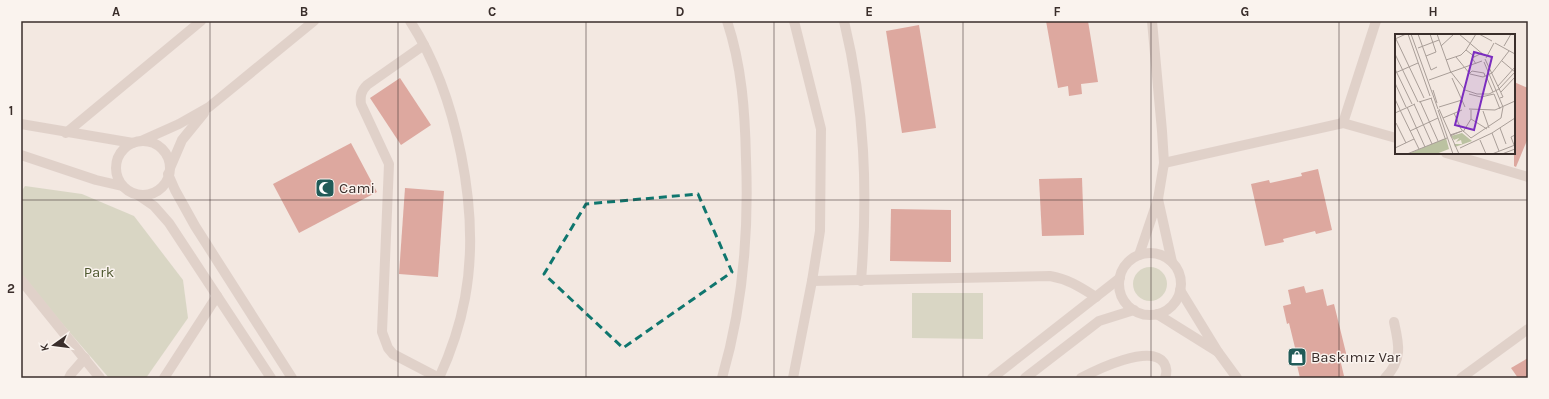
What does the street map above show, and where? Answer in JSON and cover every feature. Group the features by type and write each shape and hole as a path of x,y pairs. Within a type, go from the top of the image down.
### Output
{"street":[{"path":"66,133 201,21"},
{"path":"271,378 169,224 154,206 138,195 129,192 122,186 116,170 116,162 125,148 179,124 209,106 314,21"},
{"path":"722,378 736,322 741,291 747,221 746,125 737,58 727,21"},
{"path":"793,378 820,231 821,129 794,21"},
{"path":"844,21 856,75 862,129 865,192 861,281"},
{"path":"1139,255 1158,199 1164,163 1152,21"},
{"path":"1343,123 1376,21"},
{"path":"413,22 424,45 441,85 457,137 467,198 469,259 465,297 454,341 439,378 393,354 388,348 383,336 381,324 389,164 361,104 360,98 367,85 424,45"},
{"path":"138,195 147,195 156,192 163,186 184,136 209,106"},
{"path":"1164,163 1343,123 1395,138"},
{"path":"21,124 66,133 137,142 149,142 164,151 168,160 169,171 175,190 195,226 292,378"},
{"path":"1449,154 1528,177"},
{"path":"21,155 96,180 122,186"},
{"path":"1158,199 1172,262"},
{"path":"1149,253 1159,254 1168,258 1172,262 1176,265 1182,285 1180,295 1167,311 1147,315 1128,306 1122,298 1119,288 1123,268 1130,260 1139,255 1149,253"},
{"path":"812,281 1050,276 1075,284 1096,297"},
{"path":"992,378 1120,278"},
{"path":"21,280 100,378"},
{"path":"1180,290 1218,352 1237,378"},
{"path":"164,378 217,296"},
{"path":"1025,378 1099,321 1134,310"},
{"path":"1157,314 1218,352"},
{"path":"1384,378 1392,370 1398,358 1399,346 1394,322"},
{"path":"1461,378 1528,329"},
{"path":"1081,378 1114,362 1128,358 1154,357 1159,358 1165,365 1167,370 1165,378"},
{"path":"69,378 85,358"}],"highlighted area":[{"path":"698,194 732,272 623,348 544,274 586,204"}],"green space":[{"name":"Park","path":"25,186 82,194 134,216 183,280 188,318 146,378 109,378 21,276 21,192"},
{"path":"1150,267 1156,268 1162,272 1166,278 1166,290 1162,296 1156,300 1150,301 1144,300 1138,296 1134,290 1133,284 1134,278 1138,272 1144,268"},
{"path":"912,293 983,293 983,339 912,338"}],"building":[{"path":"1046,21 1088,21 1098,82 1081,84 1082,94 1069,96 1068,86 1058,88"},
{"path":"919,25 936,128 902,133 886,31"},
{"path":"400,78 431,125 401,145 370,98"},
{"path":"1515,82 1528,88 1528,138 1516,167 1514,166"},
{"name":"Cami","path":"351,143 377,192 299,233 273,184"},
{"path":"1318,169 1332,230 1316,234 1315,231 1283,239 1284,242 1265,246 1251,184 1269,180 1270,183 1302,176 1301,173"},
{"path":"1082,178 1084,235 1042,236 1039,179"},
{"path":"405,188 444,191 438,277 399,274"},
{"path":"891,209 951,210 951,262 890,261"},
{"path":"1304,286 1306,293 1323,289 1327,306 1334,304 1347,357 1340,359 1344,376 1335,378 1300,378 1296,361 1298,360 1289,323 1287,324 1283,306 1291,304 1288,290"},
{"path":"1528,358 1528,378 1518,378 1511,368"}],"place":[{"name":"Cami","path":"325,188"},
{"name":"Baskımız Var","path":"1297,357"}]}
